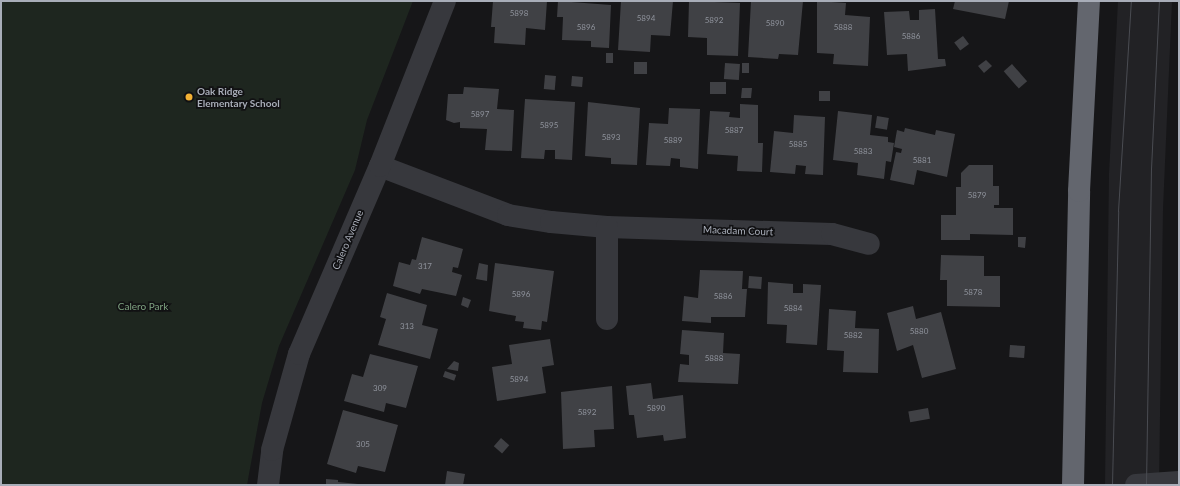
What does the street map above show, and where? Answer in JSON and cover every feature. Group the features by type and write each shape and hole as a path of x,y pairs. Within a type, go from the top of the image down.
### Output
{"highway":[{"path":"1073,485 1079,191 1089,1"}],"street":[{"name":"Calero Avenue","path":"268,485 274,444 299,354 380,166 445,1"},
{"name":"Macadam Court","path":"380,166 508,215 551,222 607,227 832,234 869,244"},
{"path":"607,227 607,319"},
{"path":"1136,485 1179,482"}],"shaded area":[{"path":"1118,1 1172,1 1163,209 1159,485 1105,485 1109,174"}],"green space":[{"name":"Calero Park","path":"1,1 413,1 367,120 355,170 279,346 262,403 247,485 1,485"}],"building":[{"path":"493,1 547,1 545,30 526,28 525,45 494,43 495,27 491,27"},
{"path":"558,1 611,5 609,48 591,47 591,41 562,40 563,17 557,17"},
{"path":"621,1 673,1 670,36 651,35 650,52 618,50"},
{"path":"689,1 740,3 738,56 707,55 707,38 688,37"},
{"path":"751,1 803,1 798,55 779,54 778,59 748,57"},
{"path":"817,1 846,3 845,15 870,17 868,66 833,64 834,54 817,53"},
{"path":"955,1 1009,1 1005,19 953,9"},
{"path":"935,9 938,59 945,59 946,66 908,71 907,54 887,55 884,12 909,11 910,20 919,20 919,10"},
{"path":"963,36 969,44 960,51 954,43"},
{"path":"606,53 613,53 613,63 606,63"},
{"path":"986,60 992,66 984,73 978,66"},
{"path":"634,62 647,62 647,74 634,74"},
{"path":"725,63 740,64 739,80 724,79"},
{"path":"742,63 749,63 749,73 742,73"},
{"path":"1012,64 1027,81 1019,89 1004,71"},
{"path":"545,75 556,76 555,90 544,89"},
{"path":"572,76 583,77 582,87 571,86"},
{"path":"710,82 726,82 726,94 710,94"},
{"path":"464,87 499,89 497,109 514,110 512,151 485,150 487,129 460,128 460,122 454,123 446,120 448,94 463,94"},
{"path":"742,88 752,88 751,98 741,98"},
{"path":"819,91 830,91 830,101 819,101"},
{"path":"525,99 575,102 572,160 555,159 555,150 545,150 544,159 521,158"},
{"path":"588,102 640,108 637,165 611,164 611,158 585,156"},
{"path":"740,104 758,105 758,143 763,143 762,172 737,171 738,156 707,154 710,111 730,112 729,117 740,118"},
{"path":"669,108 700,109 698,169 680,167 680,159 671,158 670,166 646,165 649,123 668,124"},
{"path":"838,111 872,115 870,135 888,137 888,142 894,143 891,162 886,161 884,179 857,175 858,163 833,160"},
{"path":"794,115 825,117 823,175 805,174 806,166 796,165 795,174 770,172 774,131 793,133"},
{"path":"877,116 889,118 887,130 875,128"},
{"path":"905,128 935,135 936,130 955,134 947,177 917,170 914,185 890,180 896,152 901,153 902,149 894,147 897,130 904,132"},
{"path":"969,165 993,165 993,186 999,186 999,205 994,205 994,208 1013,208 1013,235 970,234 970,240 941,240 941,215 956,215 956,187 961,187 961,173"},
{"path":"422,237 463,249 458,268 453,267 452,272 462,275 456,296 422,289 420,294 393,286 399,262 410,265 412,259 416,260"},
{"path":"1018,237 1026,237 1025,248 1018,247"},
{"path":"941,255 984,256 984,276 1000,276 1000,307 947,306 947,280 940,280"},
{"path":"479,263 488,265 487,281 476,279"},
{"path":"495,263 554,271 547,322 542,321 541,330 523,328 524,322 515,321 516,316 489,311"},
{"path":"700,270 743,271 742,289 747,289 745,317 711,317 711,323 682,321 684,296 698,298"},
{"path":"749,276 762,277 761,289 748,288"},
{"path":"768,282 793,284 793,293 803,293 803,284 821,285 817,345 786,343 787,325 767,324"},
{"path":"387,293 427,305 422,325 438,329 430,359 378,345 386,319 380,317"},
{"path":"463,297 471,300 468,308 461,305"},
{"path":"913,306 916,319 941,312 956,369 922,378 913,345 897,351 887,313"},
{"path":"829,309 856,311 855,328 879,329 878,373 843,372 844,351 827,350"},
{"path":"682,330 724,333 723,353 740,354 738,384 678,382 680,364 689,365 689,355 680,354"},
{"path":"550,339 554,365 542,367 546,393 497,401 492,367 512,364 509,345"},
{"path":"1010,345 1025,346 1024,358 1009,357"},
{"path":"370,354 418,366 406,408 386,403 384,412 344,401 352,374 363,377"},
{"path":"454,361 459,363 458,371 447,369"},
{"path":"445,371 456,375 454,381 443,377"},
{"path":"651,383 653,399 683,395 686,438 664,441 663,435 637,438 634,415 629,415 626,386"},
{"path":"612,386 614,429 594,430 595,447 563,449 561,392"},
{"path":"928,408 930,419 910,422 908,411"},
{"path":"343,410 398,425 385,472 358,466 356,473 327,464"},
{"path":"501,438 509,445 502,454 494,446"},
{"path":"447,471 465,474 463,485 445,485"},
{"path":"326,479 338,480 338,482 368,485 326,485"}],"tram line":[{"path":"1112,485 1118,211 1131,1"},
{"path":"1146,485 1151,169 1159,1"}],"place":[{"name":"Oak Ridge Elementary School","path":"189,97"}]}
